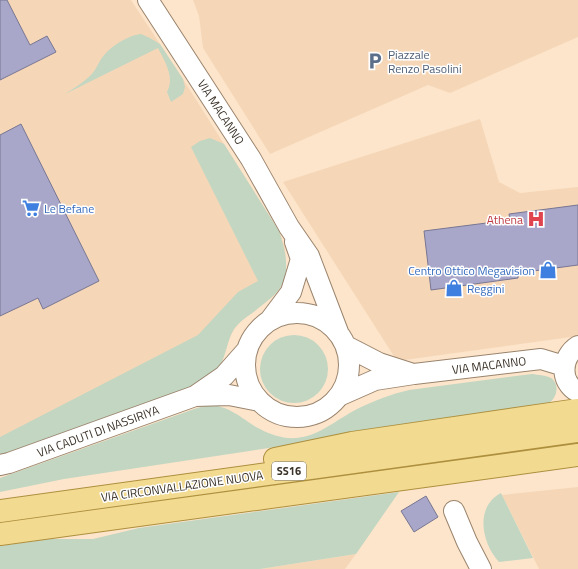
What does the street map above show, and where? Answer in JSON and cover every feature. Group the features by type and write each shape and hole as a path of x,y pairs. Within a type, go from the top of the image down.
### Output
{"main road":[{"path":"103,497 352,443 550,414 577,398"},
{"name":"VIA CIRCONVALLAZIONE NUOVA","path":"0,511 578,431"},
{"name":"VIA CIRCONVALLAZIONE NUOVA","path":"0,534 578,456"}],"street":[{"name":"VIA MACANNO","path":"148,0 251,159 289,227 309,256 350,358 348,381 341,395 327,409 308,417 287,417 269,410 259,401 249,387 245,369 247,350 256,333 270,320 291,292 301,259 289,227"},
{"name":"VIA MACANNO","path":"270,320 291,313 313,315 328,322 342,339 379,363 414,374"},
{"path":"577,398 568,383 564,366 567,357 578,346"},
{"name":"VIA CADUTI DI NASSIRIYA","path":"0,465 195,396 224,376 247,350"},
{"name":"VIA MACANNO","path":"341,395 375,380 414,374 541,358 564,366"},
{"name":"VIA CADUTI DI NASSIRIYA","path":"195,396 230,395 259,401"},
{"path":"454,511 467,542 482,569"}],"shaded area":[{"path":"0,0 131,0 279,231 285,247 286,262 285,274 280,288 273,296 243,319 235,328 230,337 221,365 0,455"},
{"name":"Piazzale Renzo Pasolini","path":"193,0 578,0 578,37 450,93 428,85 270,154 203,48 199,16"},
{"path":"480,119 499,182 520,193 578,187 578,336 397,361 283,182"},
{"path":"578,487 578,569 539,569 502,495"},
{"path":"356,554 345,569 260,569 337,557"}],"green space":[{"path":"141,34 160,44 183,79 185,87 183,94 171,102 167,92 170,75 158,48 65,94 91,75 103,56 112,47 126,38"},
{"path":"210,138 224,144 279,231 286,260 285,274 280,288 272,297 236,326 231,334 224,357 216,372 197,388 0,455 0,437 198,335 238,292 258,281 191,147 200,141"},
{"path":"294,335 307,338 318,345 325,356 328,369 325,382 318,393 307,400 294,403 281,400 270,393 263,382 260,369 263,356 270,345 281,338"},
{"path":"532,374 549,377 556,384 556,394 552,401 540,407 64,479 0,492 0,478 209,405 222,407 240,416 263,431 271,434 288,438 298,438 316,433 357,409 383,398 409,390"},
{"path":"399,492 356,554 260,569 0,569 0,546 50,539 93,539 139,528"},
{"path":"501,493 533,558 499,562 488,546 485,536 484,516 492,499"}],"building":[{"path":"0,0 7,0 30,45 47,36 56,52 0,80"},
{"name":"Le Befane","path":"21,124 99,281 43,309 38,298 0,316 0,135"},
{"path":"578,205 578,265 518,273 518,278 431,290 424,231 510,220 509,214"},
{"path":"426,496 438,517 414,532 401,511"}],"place":[{"name":"Piazzale Renzo Pasolini","path":"375,61"},
{"name":"Le Befane","path":"31,208"},
{"name":"Athena","path":"536,219"},
{"name":"Centro Ottico Megavision","path":"548,270"},
{"name":"Reggini","path":"454,288"}]}
